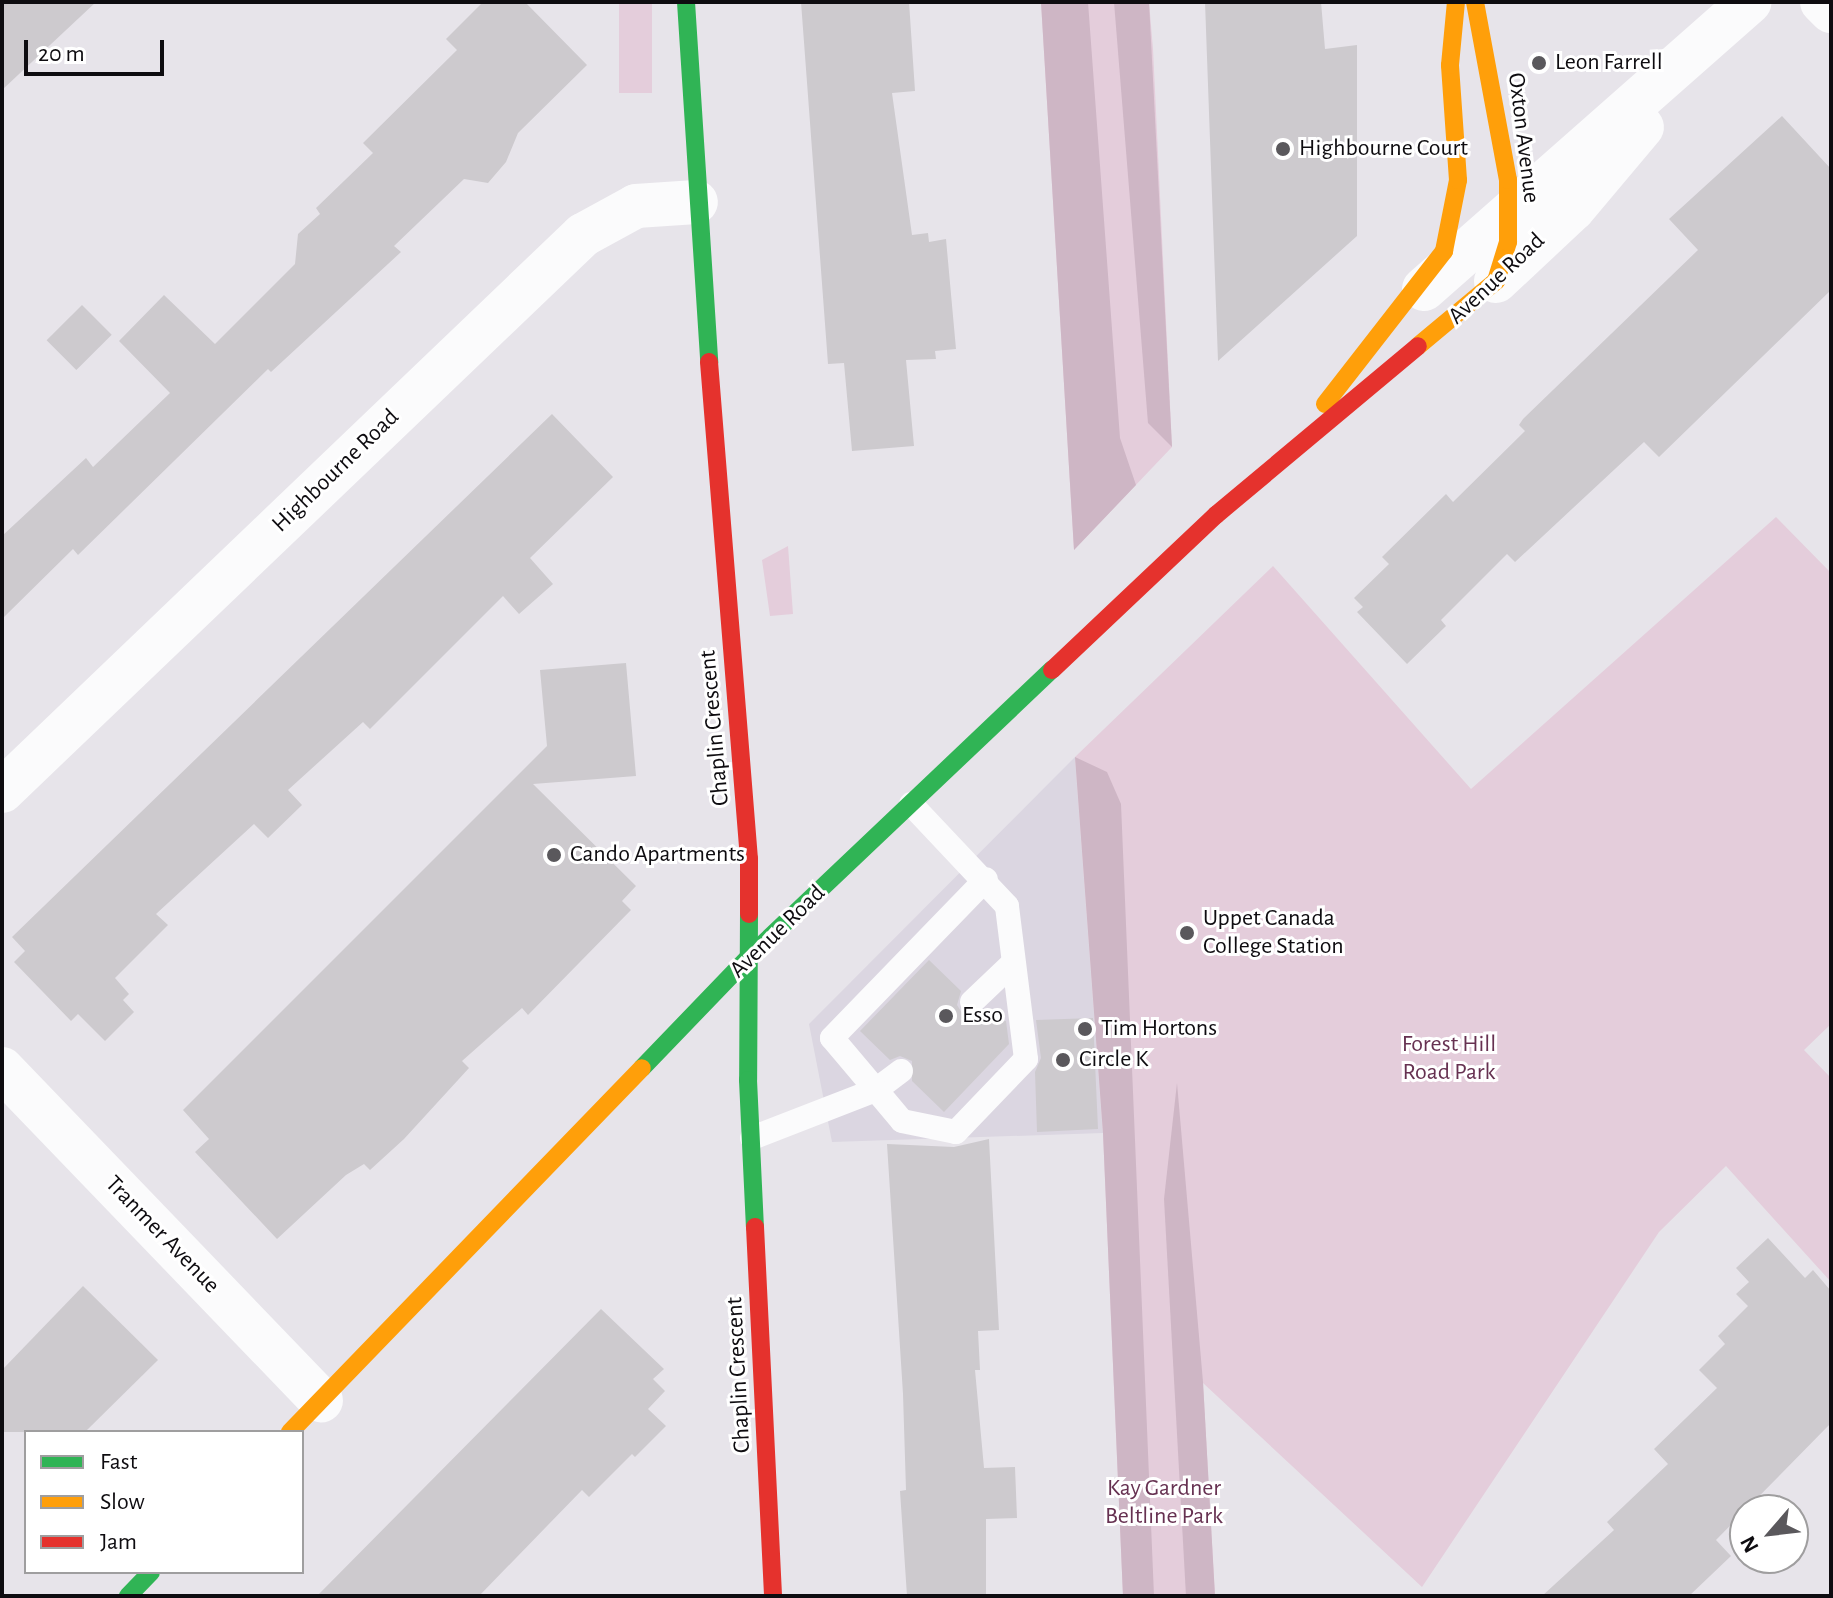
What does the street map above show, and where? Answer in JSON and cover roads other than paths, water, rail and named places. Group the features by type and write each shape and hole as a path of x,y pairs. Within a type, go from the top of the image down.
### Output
{"main road":[{"name":"Chaplin Crescent","path":"686,2 696,202 749,859 752,1138 773,1596"},
{"path":"1402,310 1444,251 1455,213 1458,180 1450,65 1456,2"},
{"name":"Oxton Avenue","path":"1475,2 1490,69 1509,212 1508,242 1496,281"},
{"name":"Avenue Road","path":"292,1430 748,958 1286,454 1382,381 1496,281"},
{"name":"Avenue Road","path":"1286,454 1402,310"},
{"path":"128,1596 149,1574"}],"street":[{"name":"Avenue Road","path":"1402,310 1509,212 1711,41 1750,2"},
{"path":"1822,2 1831,11"},
{"name":"Avenue Road","path":"1496,281 1573,209 1711,41"},
{"name":"Highbourne Road","path":"2,791 583,235 636,206 696,202"},
{"name":"Tranmer Avenue","path":"2,1069 321,1400"}],"lane":[{"path":"911,804 986,879 1007,906 1026,1059 956,1132 902,1121 832,1038 986,879"},
{"path":"972,1002 1013,963"},
{"path":"752,1138 876,1090 901,1071"}],"place":[{"name":"Leon Farrell","path":"1539,63"},
{"name":"Highbourne Court","path":"1283,149"},
{"name":"Cando Apartments","path":"554,855"},
{"name":"Uppet Canada College Station","path":"1187,933"},
{"name":"Esso","path":"946,1016"},
{"name":"Tim Hortons","path":"1085,1029"},
{"name":"Circle K","path":"1063,1060"}],"park label":[{"name":"Forest Hill Road Park","path":"1449,1059"},
{"name":"Kay Gardner Beltline Park","path":"1164,1503"}]}
